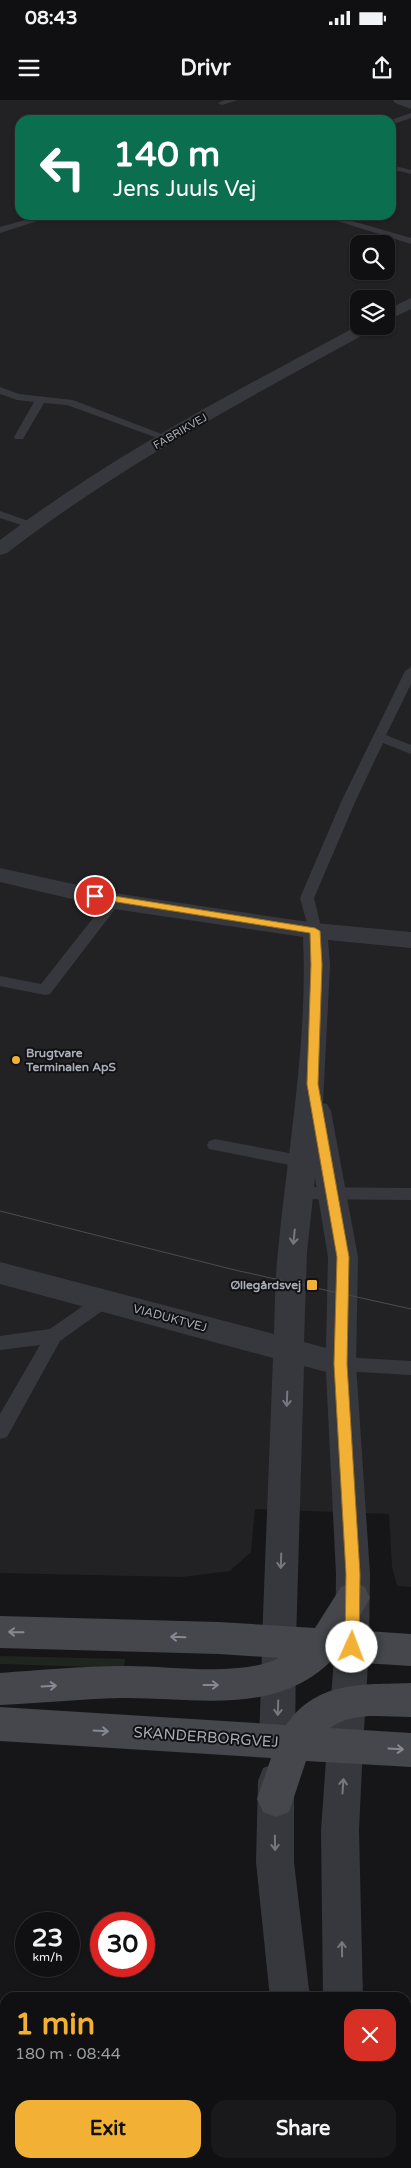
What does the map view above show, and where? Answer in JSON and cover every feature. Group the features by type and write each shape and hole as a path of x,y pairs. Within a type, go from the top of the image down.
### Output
{"main road":[{"path":"0,1689 123,1682 216,1685 248,1683 279,1676 338,1646 354,1598"},
{"path":"0,1632 219,1638 411,1650"},
{"path":"285,1742 317,1714 348,1702 411,1700"},
{"name":"SKANDERBORGVEJ","path":"0,1724 411,1750"}],"street":[{"path":"399,100 411,104"},
{"path":"395,311 411,303"},
{"name":"FABRIKVEJ","path":"0,549 30,524 108,473 352,335"},
{"path":"0,875 114,901 315,931 411,940"},
{"path":"315,931 317,965 312,1084 321,1173 343,1257 341,1364 354,1598"},
{"path":"289,1992 275,1862 276,1799 285,1742 279,1676 279,1642 292,1252 299,1193 321,1173"},
{"name":"VIADUKTVEJ","path":"0,1273 341,1364"},
{"path":"338,1646 348,1702 340,1830 343,1992"}],"lane":[{"path":"222,103 234,100"},
{"path":"396,121 411,115"},
{"path":"396,168 411,172"},
{"path":"0,230 35,220"},
{"path":"339,220 411,241"},
{"path":"0,390 17,397 69,402 167,438"},
{"path":"19,437 41,399"},
{"path":"0,514 30,524"},
{"path":"315,931 306,898 411,671"},
{"path":"379,737 411,750"},
{"path":"0,981 45,990 114,901"},
{"path":"215,1145 411,1194"},
{"path":"0,1430 54,1336 103,1300"},
{"path":"0,1343 54,1336"},
{"path":"341,1364 411,1368"}],"shaded area":[{"path":"0,100 411,100 411,1587 397,1586 392,1567 389,1514 255,1509 251,1552 230,1571 182,1577 0,1573"},
{"path":"0,1656 125,1659 124,1668 0,1664"}],"tram line":[{"path":"0,1211 235,1270 411,1309"}],"place":[{"name":"Brugtvare Terminalen ApS","path":"16,1060"},
{"name":"Øllegårdsvej","path":"312,1285"}],"route":[{"path":"95,896 114,901 315,931 317,965 312,1084 343,1257 343,1338 341,1364 354,1598 352,1647"}]}
